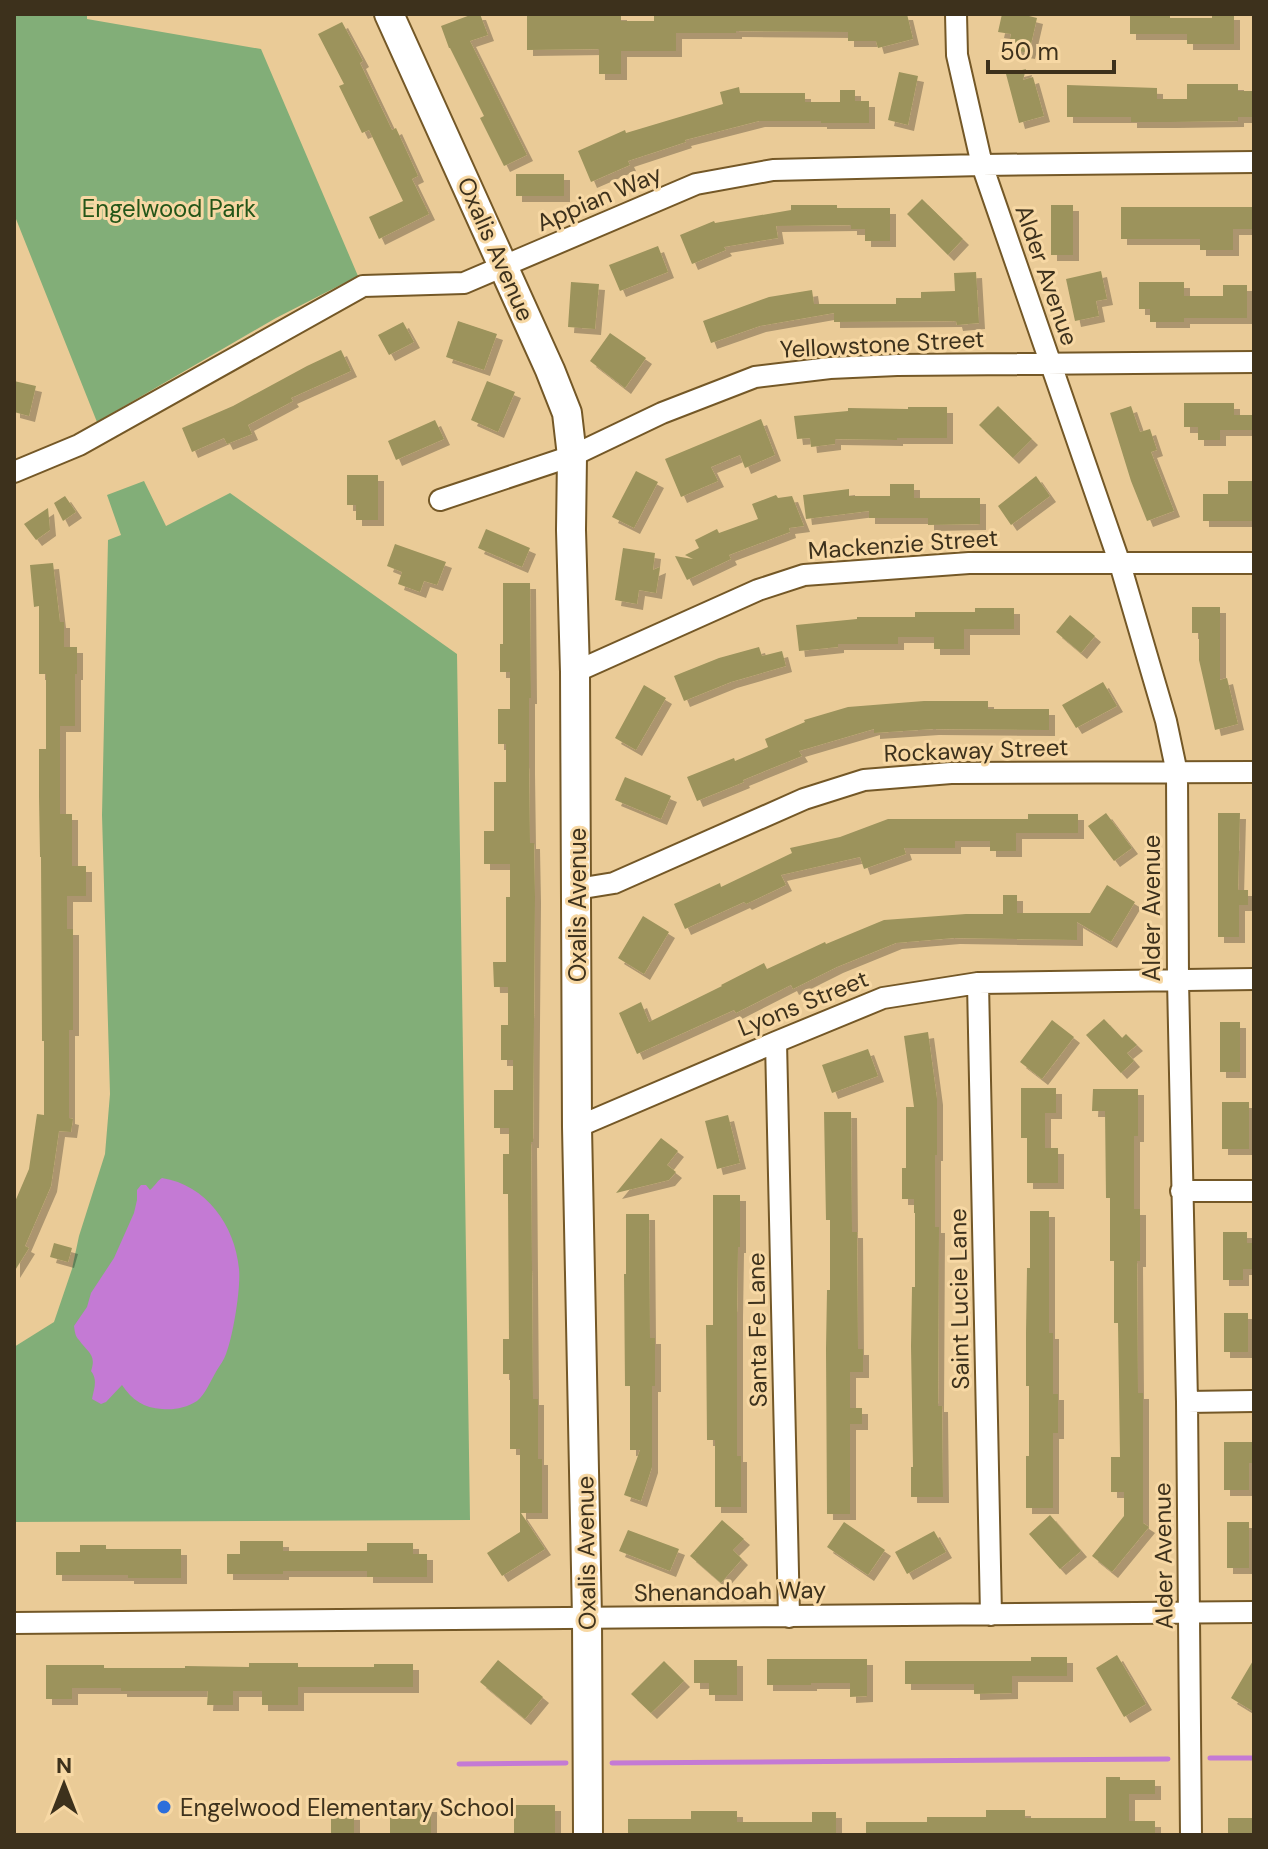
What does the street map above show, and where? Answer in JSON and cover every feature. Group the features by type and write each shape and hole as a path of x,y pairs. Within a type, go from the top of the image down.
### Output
{"street":[{"name":"Oxalis Avenue","path":"389,14 550,370 567,413 572,456 577,1127 588,1835"},
{"name":"Alder Avenue","path":"956,14 957,55 982,165 1120,564 1166,721 1177,773 1191,1835"},
{"name":"Appian Way","path":"14,472 79,445 363,286 464,283 696,184 773,170 1254,162"},
{"name":"Yellowstone Street","path":"440,500 572,456 662,413 755,377 830,368 897,365 1254,362"},
{"name":"Mackenzie Street","path":"575,672 758,590 804,575 969,563 1254,563"},
{"name":"Rockaway Street","path":"577,889 614,883 804,799 864,780 951,773 1254,772"},
{"name":"Lyons Street","path":"577,1127 883,998 978,983 1254,979"},
{"name":"Saint Lucie Lane","path":"978,983 991,1615"},
{"name":"Santa Fe Lane","path":"776,1042 789,1617"},
{"path":"1181,1191 1254,1191"},
{"path":"1187,1402 1254,1401"},
{"name":"Shenandoah Way","path":"14,1623 1254,1612"}],"green space":[{"name":"Engelwood Park","path":"14,14 87,14 87,19 261,49 358,276 276,318 97,422 14,214"},
{"path":"144,481 166,526 230,493 457,654 470,1520 14,1522 14,1347 54,1322 105,1154 110,1094 102,815 108,540 121,535 107,495"}],"shaded area":[{"path":"162,1178 178,1182 205,1198 216,1210 231,1237 239,1277 229,1346 205,1391 189,1405 171,1409 150,1407 134,1399 122,1385 101,1404 92,1399 95,1381 91,1371 92,1357 77,1337 74,1326 114,1258 134,1213 137,1190 141,1185 146,1185 150,1190"}],"building":[{"path":"480,14 488,35 470,41 527,155 504,166 441,26"},
{"path":"527,14 621,14 621,21 654,21 654,14 907,14 913,39 878,48 876,41 848,41 848,32 676,33 676,51 621,51 621,74 599,74 599,49 527,50"},
{"path":"1002,14 1037,18 1029,53 1008,49 1011,34 998,32"},
{"path":"1130,14 1212,18 1212,14 1234,14 1234,44 1187,44 1187,34 1130,34"},
{"path":"342,22 363,61 360,63 392,130 396,128 418,176 412,179 429,214 379,239 369,217 403,201 369,130 362,133 339,86 344,84 318,34"},
{"path":"1026,69 1023,80 1033,77 1044,116 1019,123 1006,74"},
{"path":"899,72 918,76 908,125 888,120"},
{"path":"1187,84 1238,84 1238,91 1254,91 1254,117 1238,117 1238,121 1131,122 1131,117 1067,117 1067,85 1157,88 1157,99 1187,99"},
{"path":"739,87 740,93 805,93 805,102 840,102 840,90 855,90 855,101 869,101 869,123 759,121 685,140 628,161 630,165 591,182 578,151 625,130 626,133 723,104 720,92"},
{"path":"516,174 564,174 564,196 516,196"},
{"path":"922,199 963,239 948,255 907,214"},
{"path":"791,205 890,208 890,241 865,241 865,229 851,229 851,225 776,226 778,238 724,247 726,250 692,264 680,235 714,221 791,210"},
{"path":"1051,205 1073,205 1073,255 1051,255"},
{"path":"1121,207 1254,207 1254,229 1233,229 1233,250 1200,250 1200,239 1121,239"},
{"path":"658,246 668,272 620,291 609,265"},
{"path":"1101,271 1107,299 1096,301 1099,316 1075,321 1066,279"},
{"path":"976,272 979,323 834,322 834,313 760,326 711,343 703,321 769,297 812,290 814,304 896,304 896,298 921,298 921,292 955,291 954,273"},
{"path":"571,282 599,284 595,329 568,327"},
{"path":"1139,282 1184,282 1184,296 1223,296 1223,285 1247,285 1247,318 1184,318 1184,322 1150,322 1150,309 1139,309"},
{"path":"458,321 497,334 484,370 446,357"},
{"path":"403,322 414,342 389,355 378,335"},
{"path":"610,333 646,358 625,388 590,361"},
{"path":"341,350 351,371 291,398 293,401 248,425 252,434 227,444 224,438 192,452 182,428 233,406"},
{"path":"14,381 36,386 29,416 14,412"},
{"path":"487,381 515,392 498,432 471,420"},
{"path":"1184,403 1234,403 1234,415 1254,415 1254,430 1220,430 1220,440 1198,440 1198,427 1184,427"},
{"path":"998,406 1032,439 1013,458 979,425"},
{"path":"1131,406 1140,432 1150,429 1157,450 1151,452 1174,511 1147,521 1110,413"},
{"path":"947,407 947,438 835,439 835,444 811,447 810,438 797,439 794,416 848,411 848,408"},
{"path":"761,419 775,455 745,468 740,455 711,467 718,481 681,497 665,459"},
{"path":"435,420 444,439 396,460 388,441"},
{"path":"636,471 658,482 634,528 612,517"},
{"path":"347,475 378,475 378,520 356,520 356,505 347,505"},
{"path":"1036,476 1050,496 1011,525 998,506"},
{"path":"1228,481 1253,481 1253,521 1203,521 1203,494 1228,494"},
{"path":"890,484 914,484 914,498 980,498 980,524 928,525 928,518 869,518 869,511 806,519 803,495 849,489 849,496 890,496"},
{"path":"776,495 778,498 792,496 804,526 789,528 790,532 729,555 731,559 687,580 675,556 693,559 685,555 699,548 695,540 717,529 719,533 758,519 752,504"},
{"path":"65,496 76,512 63,521 54,503"},
{"path":"48,508 50,530 36,540 24,524"},
{"path":"486,529 530,548 522,567 478,548"},
{"path":"395,544 446,562 437,585 424,581 420,592 398,584 402,572 387,566"},
{"path":"623,548 655,553 653,570 660,567 656,593 639,590 637,604 615,600"},
{"path":"53,563 60,622 64,622 64,647 77,647 75,726 60,726 60,814 72,814 72,866 86,866 86,896 67,896 67,929 73,929 73,1030 69,1030 71,1132 59,1131 51,1186 25,1246 29,1248 14,1272 14,1204 29,1169 37,1114 44,1115 39,749 46,749 46,674 39,674 39,606 34,607 30,565"},
{"path":"503,583 530,583 530,843 534,843 535,897 531,1142 533,1399 538,1399 542,1513 521,1513 545,1549 502,1576 487,1553 520,1532 520,1449 510,1449 510,1374 503,1374 503,1339 509,1339 508,1194 503,1194 503,1154 509,1154 509,1128 494,1128 494,1090 513,1090 513,1060 501,1060 501,1025 508,1025 508,987 494,987 493,962 506,962 506,897 510,897 510,864 484,864 484,831 494,831 494,782 506,782 506,744 498,744 498,709 510,709 510,672 500,672"},
{"path":"1192,607 1220,607 1220,680 1227,678 1238,724 1215,730 1199,660 1199,633 1192,633"},
{"path":"975,608 1014,608 1014,629 964,629 964,649 934,649 934,637 898,637 898,644 838,644 838,647 799,651 796,625 857,617 915,617 915,612 975,612"},
{"path":"1070,615 1095,636 1081,653 1056,632"},
{"path":"759,647 762,656 782,651 786,666 731,682 684,701 674,676 719,658"},
{"path":"1103,682 1117,706 1076,728 1062,705"},
{"path":"644,685 666,698 636,750 615,738"},
{"path":"924,701 988,701 988,709 1049,709 1049,730 933,729 874,733 874,729 799,751 802,756 697,801 687,777 768,747 765,739 804,720 848,707"},
{"path":"625,777 671,796 661,819 615,800"},
{"path":"1106,813 1132,848 1114,861 1088,826"},
{"path":"1218,813 1240,813 1238,890 1248,890 1248,905 1239,905 1239,937 1218,937"},
{"path":"1028,814 1078,814 1078,833 1016,833 1016,851 990,851 990,841 955,841 955,848 904,848 906,854 864,869 860,857 781,875 786,885 685,929 674,904 720,883 721,887 792,853 790,848 840,837 888,819 1028,819"},
{"path":"1107,885 1135,902 1111,942 1077,922 1077,940 954,938 896,943 793,989 791,985 736,1013 734,1010 637,1054 619,1013 641,1002 649,1022 764,963 767,969 825,942 884,920 1003,914 1003,895 1017,895 1017,913 1090,913"},
{"path":"643,916 669,932 644,974 618,958"},
{"path":"1104,1019 1122,1038 1126,1034 1137,1045 1127,1053 1134,1061 1121,1073 1086,1035"},
{"path":"1052,1020 1074,1037 1042,1079 1020,1062"},
{"path":"1220,1022 1240,1022 1240,1072 1220,1072"},
{"path":"928,1032 937,1099 935,1227 939,1227 938,1406 942,1406 943,1497 911,1497 915,1213 914,1199 902,1199 902,1168 906,1168 906,1107 914,1107 904,1036"},
{"path":"868,1049 878,1076 832,1093 822,1065"},
{"path":"1021,1088 1056,1088 1056,1113 1045,1113 1045,1148 1058,1148 1058,1183 1027,1183 1027,1138 1021,1138"},
{"path":"1093,1089 1138,1089 1138,1136 1134,1136 1134,1209 1140,1209 1140,1261 1137,1261 1138,1393 1143,1393 1143,1523 1149,1527 1112,1572 1092,1556 1124,1516 1124,1492 1111,1492 1111,1457 1120,1457 1118,1323 1114,1323 1114,1261 1110,1261 1110,1198 1106,1198 1105,1111 1092,1111"},
{"path":"1222,1102 1249,1102 1249,1149 1222,1149"},
{"path":"824,1112 851,1112 852,1232 857,1232 858,1349 863,1349 863,1372 850,1372 850,1408 862,1408 862,1424 850,1424 850,1514 827,1514 826,1349 830,1220 826,1220"},
{"path":"728,1115 740,1163 717,1169 705,1121"},
{"path":"661,1138 678,1151 667,1165 676,1172 669,1180 616,1193"},
{"path":"713,1195 740,1195 737,1456 741,1456 741,1507 715,1507 715,1440 707,1440 706,1325 713,1325"},
{"path":"1030,1211 1049,1211 1049,1333 1053,1333 1053,1394 1058,1394 1058,1433 1053,1433 1053,1508 1026,1508"},
{"path":"626,1214 649,1214 650,1338 655,1338 655,1386 652,1386 652,1467 641,1501 624,1495 640,1450 630,1450 630,1386 625,1386"},
{"path":"1223,1232 1247,1232 1247,1243 1253,1243 1253,1269 1243,1269 1243,1280 1223,1280"},
{"path":"54,1243 72,1248 68,1262 50,1257"},
{"path":"1224,1313 1248,1313 1248,1352 1224,1352"},
{"path":"1224,1442 1254,1442 1254,1463 1249,1463 1249,1490 1224,1490"},
{"path":"1050,1515 1081,1551 1060,1569 1029,1534"},
{"path":"722,1520 744,1539 733,1550 742,1559 721,1583 690,1556"},
{"path":"844,1522 885,1550 868,1575 827,1547"},
{"path":"1227,1522 1249,1522 1249,1568 1227,1568"},
{"path":"628,1530 679,1549 670,1571 619,1551"},
{"path":"934,1531 946,1552 907,1574 895,1552"},
{"path":"240,1541 283,1541 283,1551 367,1551 367,1543 413,1543 413,1554 427,1554 427,1577 367,1577 367,1571 227,1574 227,1554 240,1554"},
{"path":"80,1545 106,1545 106,1549 181,1549 181,1578 56,1575 56,1552 80,1552"},
{"path":"1117,1655 1146,1704 1124,1717 1096,1668"},
{"path":"1031,1657 1067,1657 1067,1676 1012,1676 1012,1693 974,1694 974,1684 905,1684 905,1661 1031,1661"},
{"path":"767,1659 867,1659 867,1696 850,1697 850,1683 767,1685"},
{"path":"1254,1659 1254,1712 1231,1698"},
{"path":"498,1660 543,1697 525,1719 480,1682"},
{"path":"694,1660 737,1660 737,1695 709,1695 709,1683 694,1683"},
{"path":"664,1661 684,1681 651,1713 631,1694"},
{"path":"249,1663 298,1663 298,1667 413,1664 413,1687 298,1687 298,1705 262,1705 262,1691 233,1691 233,1705 207,1705 208,1691 121,1691 121,1688 72,1688 72,1699 46,1699 46,1665 185,1668 249,1667"},
{"path":"1106,1777 1155,1780 1155,1794 1129,1794 1129,1821 1155,1821 1155,1835 866,1835 866,1822 927,1822 927,1817 986,1817 986,1810 1025,1810 1025,1818 1106,1818"},
{"path":"514,1805 555,1805 555,1835 514,1835"},
{"path":"390,1806 431,1806 431,1835 390,1835"},
{"path":"691,1811 737,1811 737,1822 812,1822 812,1812 836,1812 836,1835 628,1835 628,1819 691,1819"},
{"path":"331,1814 354,1814 354,1835 331,1835"},
{"path":"1228,1818 1254,1818 1254,1835 1228,1835"}],"waterway":[{"path":"1210,1758 1254,1758"},
{"path":"612,1763 1168,1759"},
{"path":"459,1764 566,1763"}],"place":[{"name":"Engelwood Elementary School","path":"164,1807"}]}
